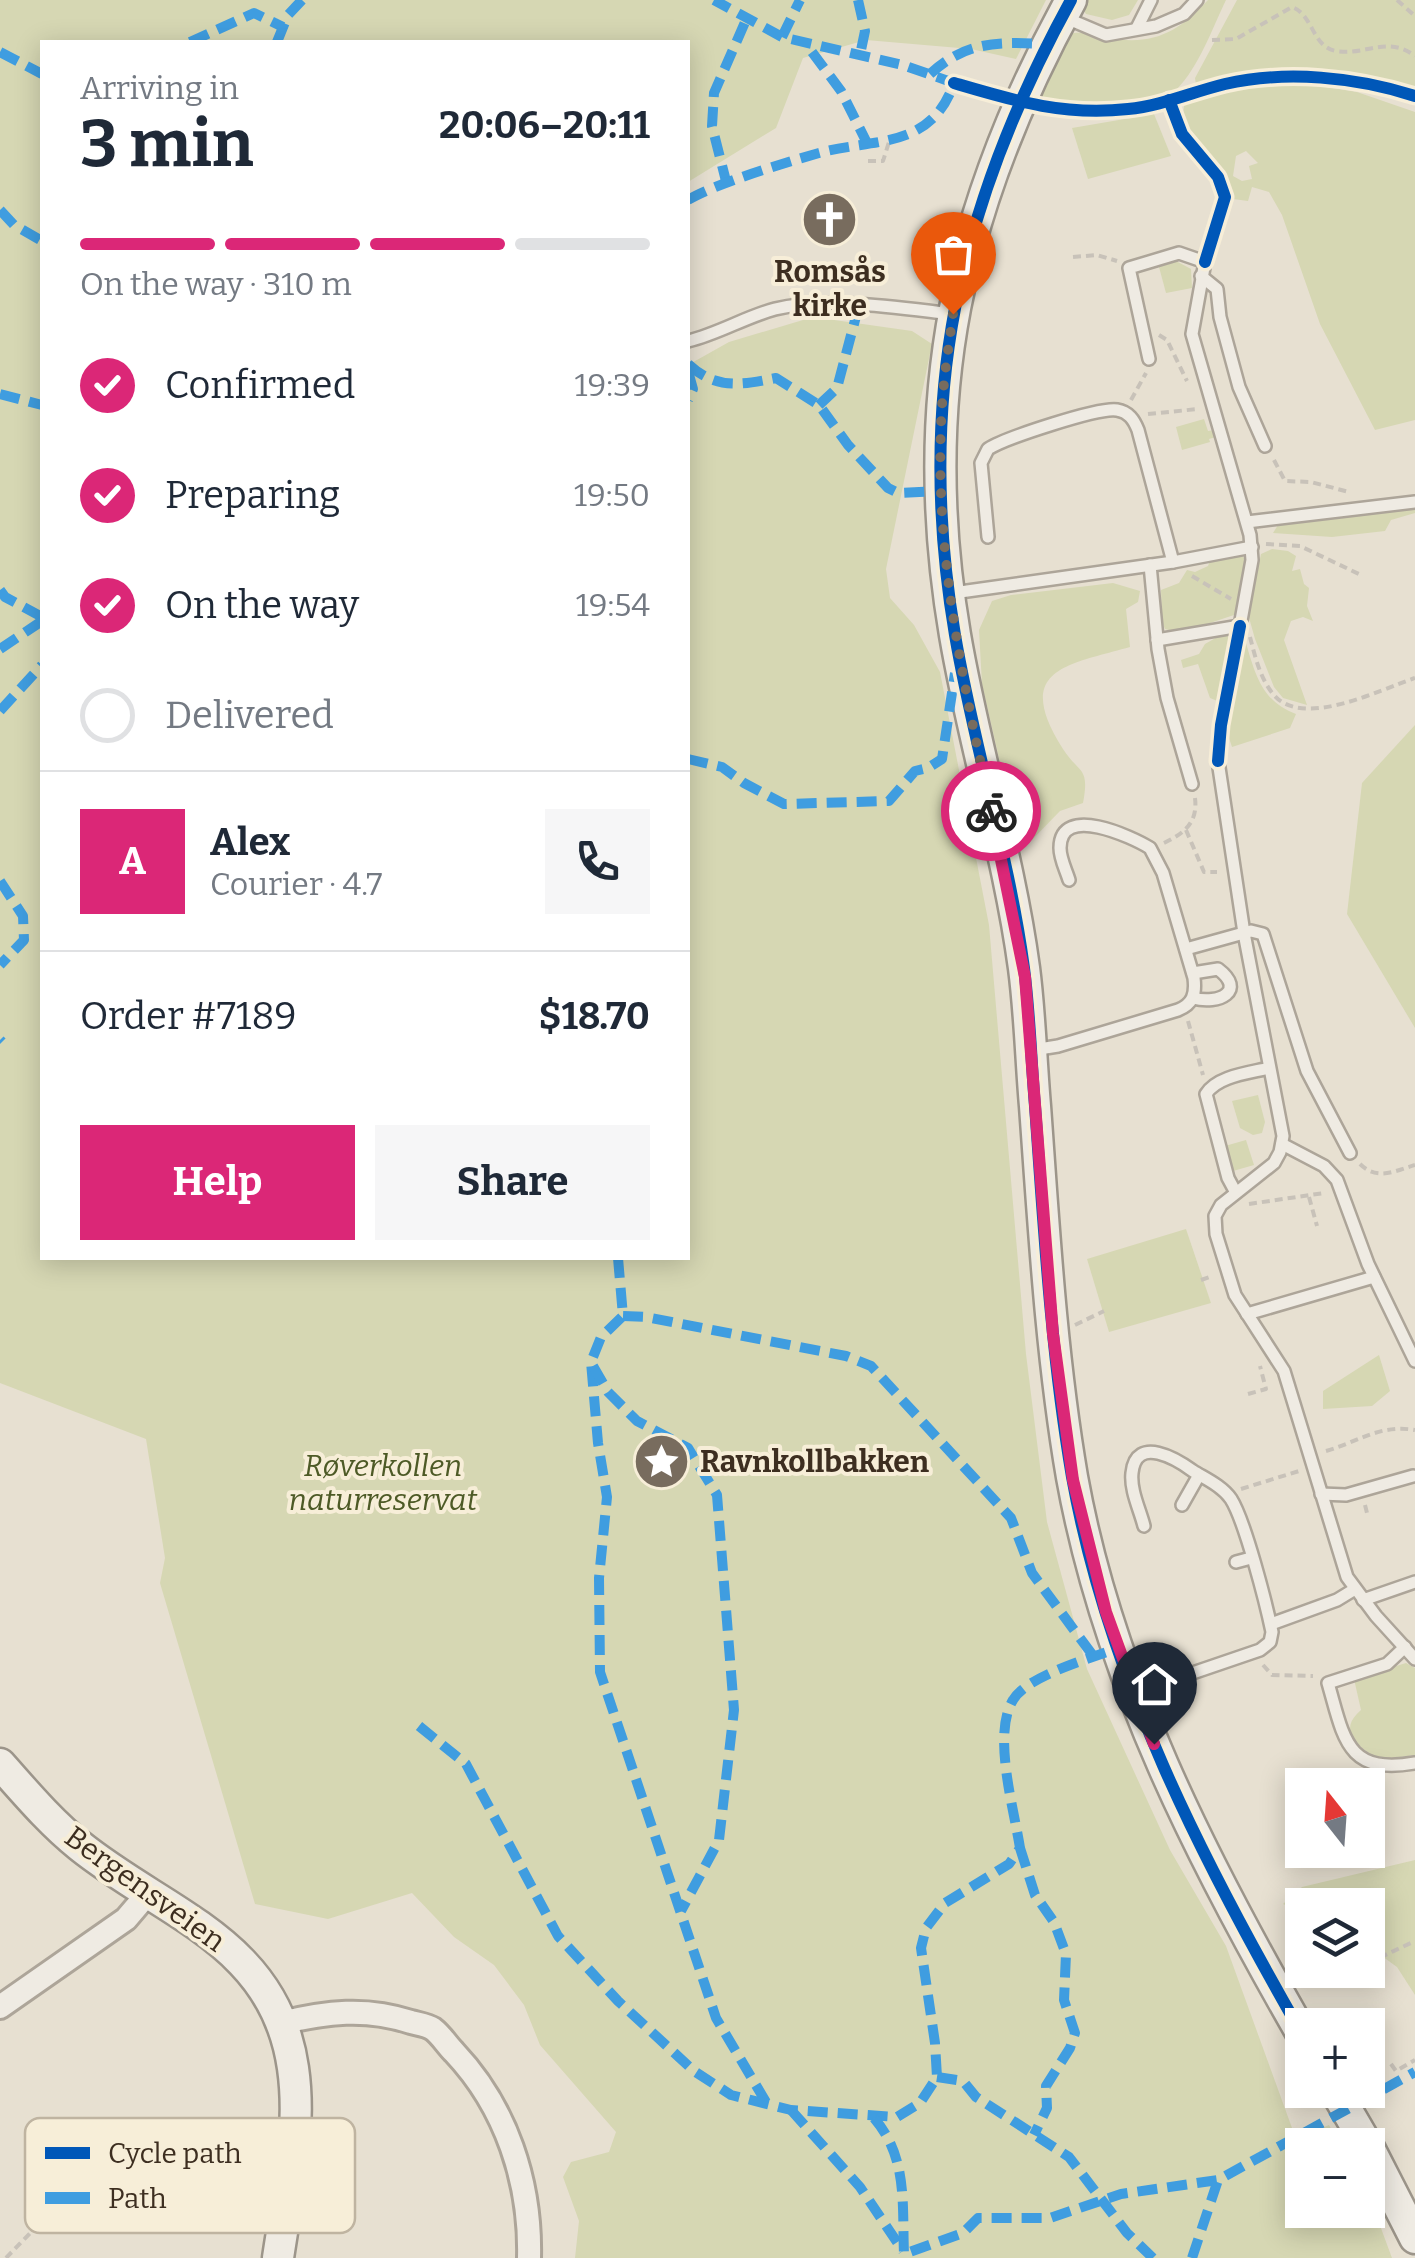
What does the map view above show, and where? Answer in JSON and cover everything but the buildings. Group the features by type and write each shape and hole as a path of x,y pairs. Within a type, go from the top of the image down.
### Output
{"street":[{"path":"1067,8 1008,126 973,225 953,314 941,431 949,594 967,699 1020,943 1051,1314 1070,1463 1096,1576 1134,1694 1202,1853 1288,2008"},
{"name":"Bergensveien","path":"0,1764 80,1846 198,1924 239,1958 267,1994 281,2022 293,2068 293,2118"},
{"path":"0,2007 126,1919 149,1892"},
{"path":"281,2022 356,2011 432,2028 466,2065 498,2110 521,2177 530,2236 529,2258"},
{"path":"1385,2176 1412,2222"},
{"name":"Bergensveien","path":"278,2258 282,2233"}],"lane":[{"path":"1137,28 1151,0"},
{"path":"1067,8 1106,35 1156,26 1184,14 1197,0"},
{"path":"1149,359 1129,268 1185,254 1205,262 1192,334 1252,547 1240,626 1158,640"},
{"path":"1201,276 1216,289 1239,388 1264,446"},
{"path":"690,340 776,309 794,307 874,305 953,314"},
{"path":"988,537 981,463 988,449 999,442 1104,410 1117,410 1132,418 1143,446 1174,562"},
{"path":"1247,522 1415,502"},
{"path":"949,594 1150,566 1252,547"},
{"path":"1150,566 1167,698 1192,784"},
{"path":"1218,761 1282,1144 1274,1163 1218,1209 1214,1228 1234,1295 1274,1352 1287,1380 1344,1568 1359,1594 1415,1658"},
{"path":"1069,880 1060,846 1064,835 1078,825 1104,828 1150,848 1160,863 1193,973 1193,998"},
{"path":"1158,910 1173,906"},
{"path":"1186,949 1256,930 1264,937 1307,1071 1350,1153"},
{"path":"1030,1050 1058,1046 1178,1010 1193,998 1215,1002 1225,996 1229,986 1218,969 1193,973"},
{"path":"1235,1192 1206,1094 1218,1082 1269,1068"},
{"path":"1282,1144 1324,1166 1340,1188 1374,1277 1415,1361"},
{"path":"1247,1314 1374,1277"},
{"path":"1134,1694 1254,1653 1270,1642 1271,1624 1228,1494 1163,1453 1151,1453 1133,1466 1132,1479 1144,1526"},
{"path":"1182,1505 1199,1475"},
{"path":"1321,1494 1346,1496 1413,1476"},
{"path":"1236,1562 1251,1558"},
{"path":"1271,1624 1337,1600 1415,1582"},
{"path":"1405,1647 1387,1664 1328,1683 1345,1740 1356,1754 1380,1766 1415,1762"}],"path":[{"path":"1398,0 1415,16"},
{"path":"1202,57 1215,34 1236,39 1292,7 1302,12 1320,41 1335,51 1395,46 1415,56"},
{"path":"868,161 884,161 888,142"},
{"path":"1073,257 1097,255 1129,268"},
{"path":"1144,334 1165,337 1190,386"},
{"path":"1131,401 1142,381"},
{"path":"1192,395 1194,409"},
{"path":"1132,418 1212,407"},
{"path":"1264,446 1282,480 1311,482 1345,491 1354,499 1356,510"},
{"path":"1252,547 1300,546 1361,575"},
{"path":"1174,562 1244,607"},
{"path":"1237,643 1240,626"},
{"path":"1240,626 1250,636 1268,688 1292,708 1308,710 1335,705 1415,678"},
{"path":"1150,848 1186,830 1196,813 1192,784"},
{"path":"1186,830 1206,873 1234,867"},
{"path":"1186,1016 1205,1081"},
{"path":"1350,1153 1370,1173 1415,1165"},
{"path":"1235,1192 1247,1204 1254,1204 1309,1197 1340,1188"},
{"path":"1309,1197 1317,1226"},
{"path":"1248,1394 1268,1387 1260,1367 1274,1352"},
{"path":"1228,1494 1349,1445 1359,1436 1398,1427 1415,1430"},
{"path":"1254,1653 1272,1675 1316,1676 1328,1683"},
{"path":"1385,1955 1415,1941"},
{"path":"1391,2064 1396,2070 1415,2060"},
{"path":"6,2258 30,2233"}],"green space":[{"name":"Røverkollen naturreservat","path":"0,0 1046,0 1016,59 971,49 866,40 803,58 776,128 690,181 690,40 40,40 40,1260 690,1260 690,364 729,342 813,317 912,331 932,344 886,569 890,598 914,625 940,672 989,925 1026,1354 1047,1522 1087,1669 1170,1850 1226,1946 1292,2128 1285,2128 1285,2228 1381,2228 1392,2258 575,2258 579,2221 563,2177 571,2162 609,2152 616,2132 540,2045 524,2005 494,1965 454,1937 412,1893 328,1919 255,1904 160,1583 165,1558 146,1439 0,1383"},
{"path":"1087,0 1138,0 1129,15 1112,20 1086,14 1082,8"},
{"path":"1208,0 1226,0 1192,70 1165,97 1109,106 1037,102 1069,34 1124,40 1152,38 1186,21"},
{"path":"1237,0 1415,0 1415,90 1309,72 1254,74 1196,85 1195,78"},
{"path":"1296,82 1357,92 1415,112 1415,420 1375,430 1320,324 1282,215 1269,192 1252,187 1248,201 1233,199 1192,138 1183,113 1186,100 1233,87","holes":["1246,151 1258,163 1249,166 1252,179 1242,181 1233,176 1236,156"]},
{"path":"1154,114 1171,156 1088,179 1072,128"},
{"path":"1176,261 1191,269 1192,288 1166,293 1159,267"},
{"path":"1204,419 1208,431 1215,430 1216,437 1182,450 1176,427"},
{"path":"1415,508 1415,513 1391,520 1385,531 1332,537 1273,533 1278,525"},
{"path":"1272,549 1296,556 1292,571 1300,569 1309,588 1307,606 1313,621 1303,617 1291,621 1284,640 1307,705 1283,698 1274,687 1248,614 1261,554"},
{"path":"1242,554 1246,563 1234,615 1180,633 1165,629 1161,590 1179,583 1187,570 1195,572 1208,566 1211,558"},
{"path":"1113,583 1140,591 1138,602 1126,609 1130,647 1068,666 1045,686 1043,702 1049,722 1084,776 1083,803 1060,811 1029,843 1017,837 982,684 979,630 992,601 1011,595"},
{"path":"1226,632 1231,644 1220,702 1210,698 1198,664 1183,668 1181,660 1199,654 1205,644"},
{"path":"1244,637 1266,692 1296,714 1290,728 1232,747 1226,729"},
{"path":"1415,725 1415,1028 1347,914 1362,783"},
{"path":"1258,1095 1265,1122 1262,1133 1253,1135 1240,1128 1232,1101"},
{"path":"1246,1140 1254,1165 1233,1171 1225,1146"},
{"path":"1186,1229 1211,1303 1109,1332 1087,1259"},
{"path":"1379,1355 1390,1391 1372,1406 1323,1409 1323,1391"},
{"path":"1406,1663 1415,1668 1415,1755 1379,1760 1358,1744 1350,1732 1350,1725 1361,1710 1354,1679"},
{"path":"1415,1860 1415,1995 1397,1967 1385,1958 1385,1888 1301,1888"}],"marked path":[{"path":"278,40 288,15 302,0"},
{"path":"690,199 788,162 916,131 944,105 954,83 903,65 782,37 714,0"},
{"path":"782,37 800,0"},
{"path":"858,0 865,31 860,55"},
{"path":"194,40 254,13 283,27"},
{"path":"727,185 712,126 714,93 746,20"},
{"path":"930,74 971,49 999,44 1047,44"},
{"path":"0,52 40,73"},
{"path":"812,52 841,91 868,145"},
{"path":"0,210 14,225 40,240"},
{"path":"819,405 837,388 859,305"},
{"path":"690,366 719,382 776,378 819,405 848,445 888,488 898,493 941,491"},
{"path":"690,378 690,396"},
{"path":"0,394 40,404"},
{"path":"0,590 5,597 40,616"},
{"path":"0,649 40,622"},
{"path":"0,711 40,667"},
{"path":"690,759 722,767 784,804 889,801 915,771 942,759 955,673"},
{"path":"0,881 23,916 24,940 0,965"},
{"path":"618,1260 623,1316 601,1337 591,1362 607,1497 599,1578 600,1672 716,2018 766,2102"},
{"path":"623,1316 646,1317 846,1356 871,1366 1011,1518 1032,1573 1094,1657"},
{"path":"593,1366 608,1392 637,1421 688,1448 717,1495 734,1710 719,1840 681,1911"},
{"path":"419,1726 466,1764 558,1936 618,2001 694,2071 731,2095 791,2110 897,2117 920,2103 937,2077 921,1948 926,1928 945,1903 1009,1864 1020,1848 1004,1751 1004,1732 1013,1700 1045,1676 1118,1648"},
{"path":"1020,1848 1035,1895 1054,1922 1066,1954 1064,2000 1075,2033 1046,2086 1047,2108 1034,2135"},
{"path":"874,2118 898,2165 904,2254 963,2233 978,2218 1050,2218 1121,2194 1218,2180 1415,2072"},
{"path":"937,2077 963,2081 976,2097 1069,2157 1127,2233 1153,2258"},
{"path":"791,2110 860,2187 903,2251"},
{"path":"1192,2258 1218,2180"}],"cycle path":[{"path":"1071,0 999,154 974,230 955,307 944,385 940,465 944,548 955,635 1010,884 1024,968 1053,1338 1072,1477 1088,1551 1109,1624 1163,1765 1229,1902 1288,2008"},
{"path":"954,83 1060,109 1104,111 1140,107 1225,84 1272,77 1345,80 1415,96"},
{"path":"1169,100 1182,134 1218,177 1225,197 1205,262"},
{"path":"1218,761 1240,626"}],"way so far":[{"path":"953,314 941,431 945,564 955,636 991,811"}],"place":[{"name":"Romsås kirke","path":"830,219"},
{"name":"Ravnkollbakken","path":"661,1462"}],"route":[{"path":"991,811 1025,977 1047,1275 1073,1480 1106,1612 1154,1744"}]}
